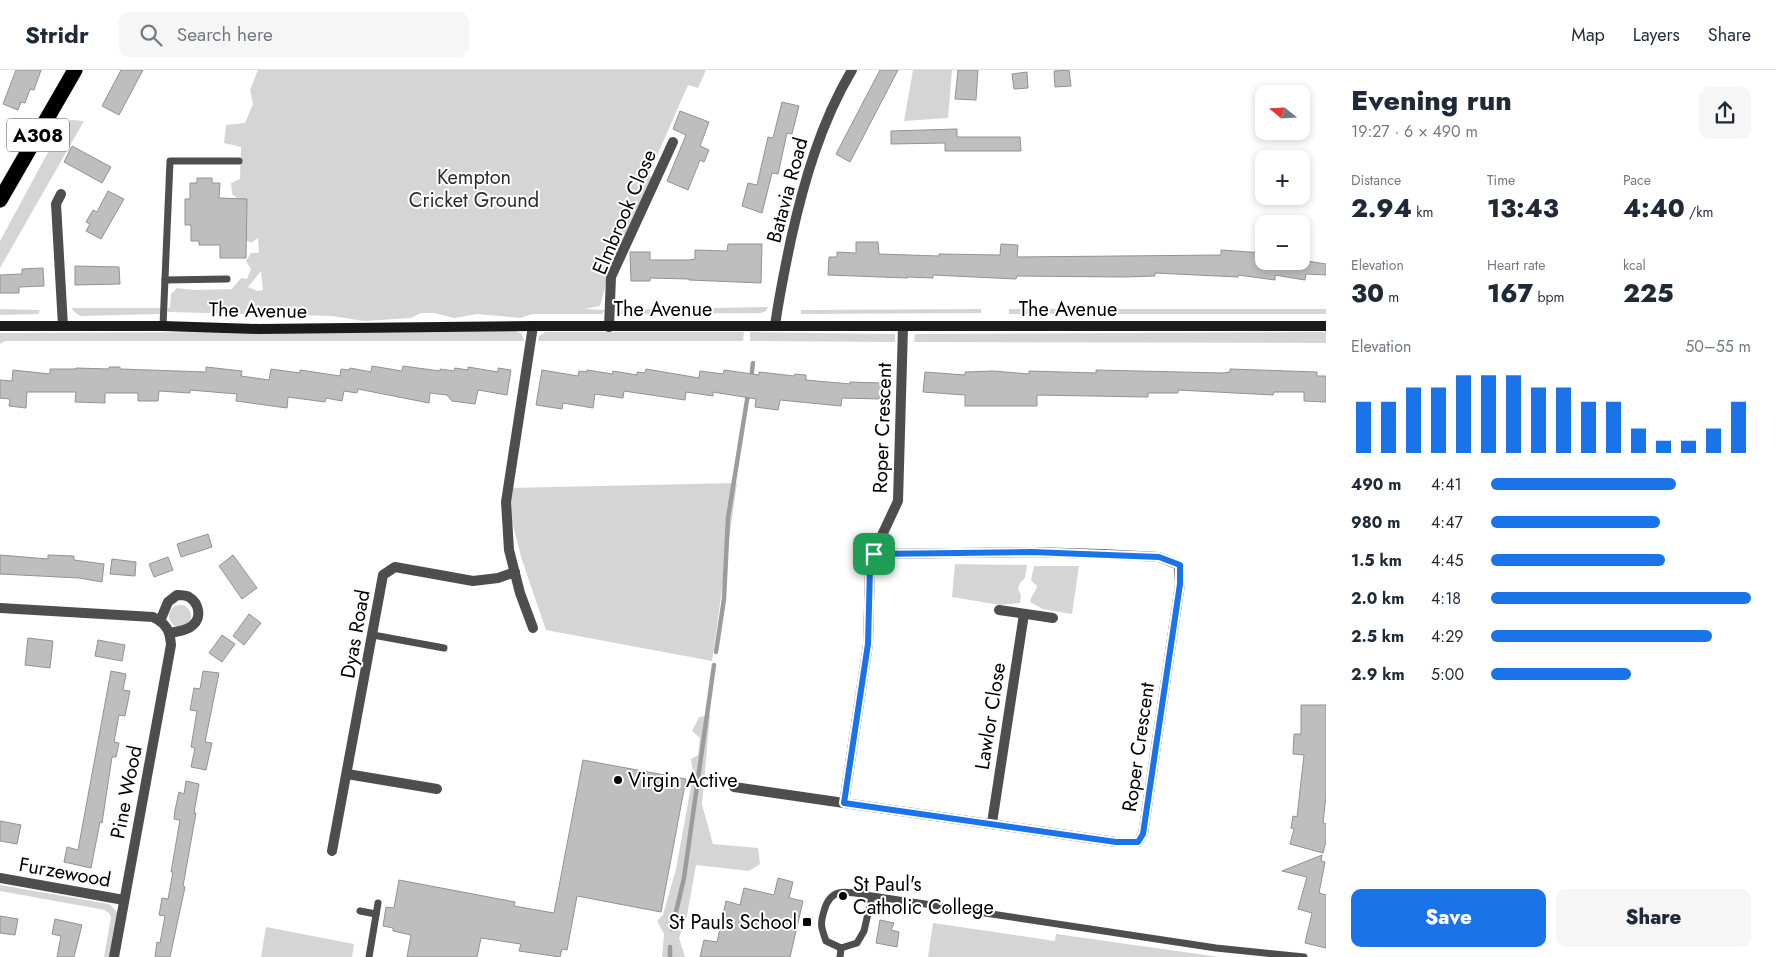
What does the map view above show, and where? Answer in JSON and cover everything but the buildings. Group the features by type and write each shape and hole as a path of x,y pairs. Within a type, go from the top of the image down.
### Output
{"highway":[{"name":"A308","path":"0,200 75,70"}],"street":[{"name":"Batavia Road","path":"775,326 779,294 799,202 823,130 839,91 852,70"},
{"name":"Elmbrook Close","path":"609,326 611,277 673,142"},
{"path":"61,194 56,204 63,326"},
{"name":"The Avenue","path":"0,326 162,326 259,329 533,326 1326,326"},
{"path":"533,326 506,502 508,550 520,593 533,628"},
{"name":"Roper Crescent","path":"874,554 1032,552 1101,554 1159,557 1180,565 1180,584 1145,824 1143,834 1138,842 1116,842 844,803 868,644 870,568 874,554 898,501 903,327"},
{"name":"Dyas Road","path":"332,851 383,576 396,567 473,581 498,578 515,572"},
{"path":"0,608 153,617 166,626 170,633 185,630 194,624 199,614 196,603 188,596 178,595 168,602 160,621"},
{"path":"999,610 1053,618"},
{"name":"Lawlor Close","path":"992,823 1024,614"},
{"name":"Pine Wood","path":"114,957 171,645 170,633"},
{"path":"347,774 436,789"},
{"path":"734,786 844,803"},
{"name":"Furzewood","path":"0,878 124,900"}],"lane":[{"path":"162,326 170,161 239,161"},
{"path":"165,280 227,279"},
{"path":"373,635 444,648"},
{"path":"872,896 864,931 858,942 842,948 826,941 820,924 826,902 832,894 843,892 872,896 1216,948 1304,957"},
{"path":"369,957 378,903"},
{"path":"360,911 376,914"},
{"path":"840,957 842,948"}],"green space":[{"name":"Kempton Cricket Ground","path":"258,70 706,70 698,88 688,85 649,174 658,187 607,280 600,306 584,309 605,310 602,314 532,314 520,318 477,314 454,318 434,313 421,313 411,318 364,321 332,316 168,312 167,308 170,308 171,294 177,288 194,290 232,289 241,278 247,279 251,269 246,261 251,253 259,253 258,238 251,243 244,239 244,204 232,194 231,183 240,179 241,147 224,143 226,125 245,123 253,104 250,90","holes":["261,271 263,290 257,291 248,287"]},
{"path":"913,70 952,70 948,118 904,121"},
{"path":"65,121 84,121 0,268 0,241"},
{"path":"768,307 766,311 761,313 619,314 617,310"},
{"path":"71,308 160,308 160,314 81,316"},
{"path":"0,309 40,310 38,314 0,315"},
{"path":"981,309 981,313 801,314 801,310"},
{"path":"1009,309 1326,309 1326,314 1009,314"},
{"path":"516,331 522,334 524,341 5,341 0,344 0,333"},
{"path":"546,332 744,332 743,341 538,341 539,336"},
{"path":"750,332 895,334 895,342 750,341"},
{"path":"1326,332 1326,343 914,342 915,334"},
{"path":"737,483 712,661 546,630 522,560 503,488"},
{"path":"955,564 1027,565 1025,578 1020,583 1018,589 1021,595 1020,603 1000,605 952,597"},
{"path":"1034,566 1079,566 1072,614 1043,609 1030,602 1037,586 1031,580"},
{"path":"180,605 188,608 191,616 188,624 180,627 172,624 169,616 172,608"},
{"path":"710,715 702,805 713,844 758,848 760,864 749,871 696,865 687,916 679,938 685,957 662,957 664,934 657,921 663,915 676,869 693,775 691,759 698,755 700,738 692,731 699,717"},
{"path":"0,885 109,904 117,912 110,957 104,957 111,917 105,910 0,891"},
{"path":"933,923 1055,941 1056,934 1219,957 928,957"},
{"path":"266,927 354,944 352,957 261,957"}],"waterway":[{"path":"751,379 753,363"},
{"path":"716,652 724,599 728,518 748,394"},
{"path":"672,929 684,878 714,665"},
{"path":"670,947 670,957"}],"place":[{"name":"Virgin Active","path":"618,780"},
{"name":"St Paul's Catholic College","path":"843,896"},
{"name":"St Pauls School","path":"807,922"}],"route":[{"path":"1032,552 1101,554 1159,557 1180,565 1180,584 1143,834 1138,842 1116,842 844,803 868,644 870,568 874,554 1032,552"}]}
